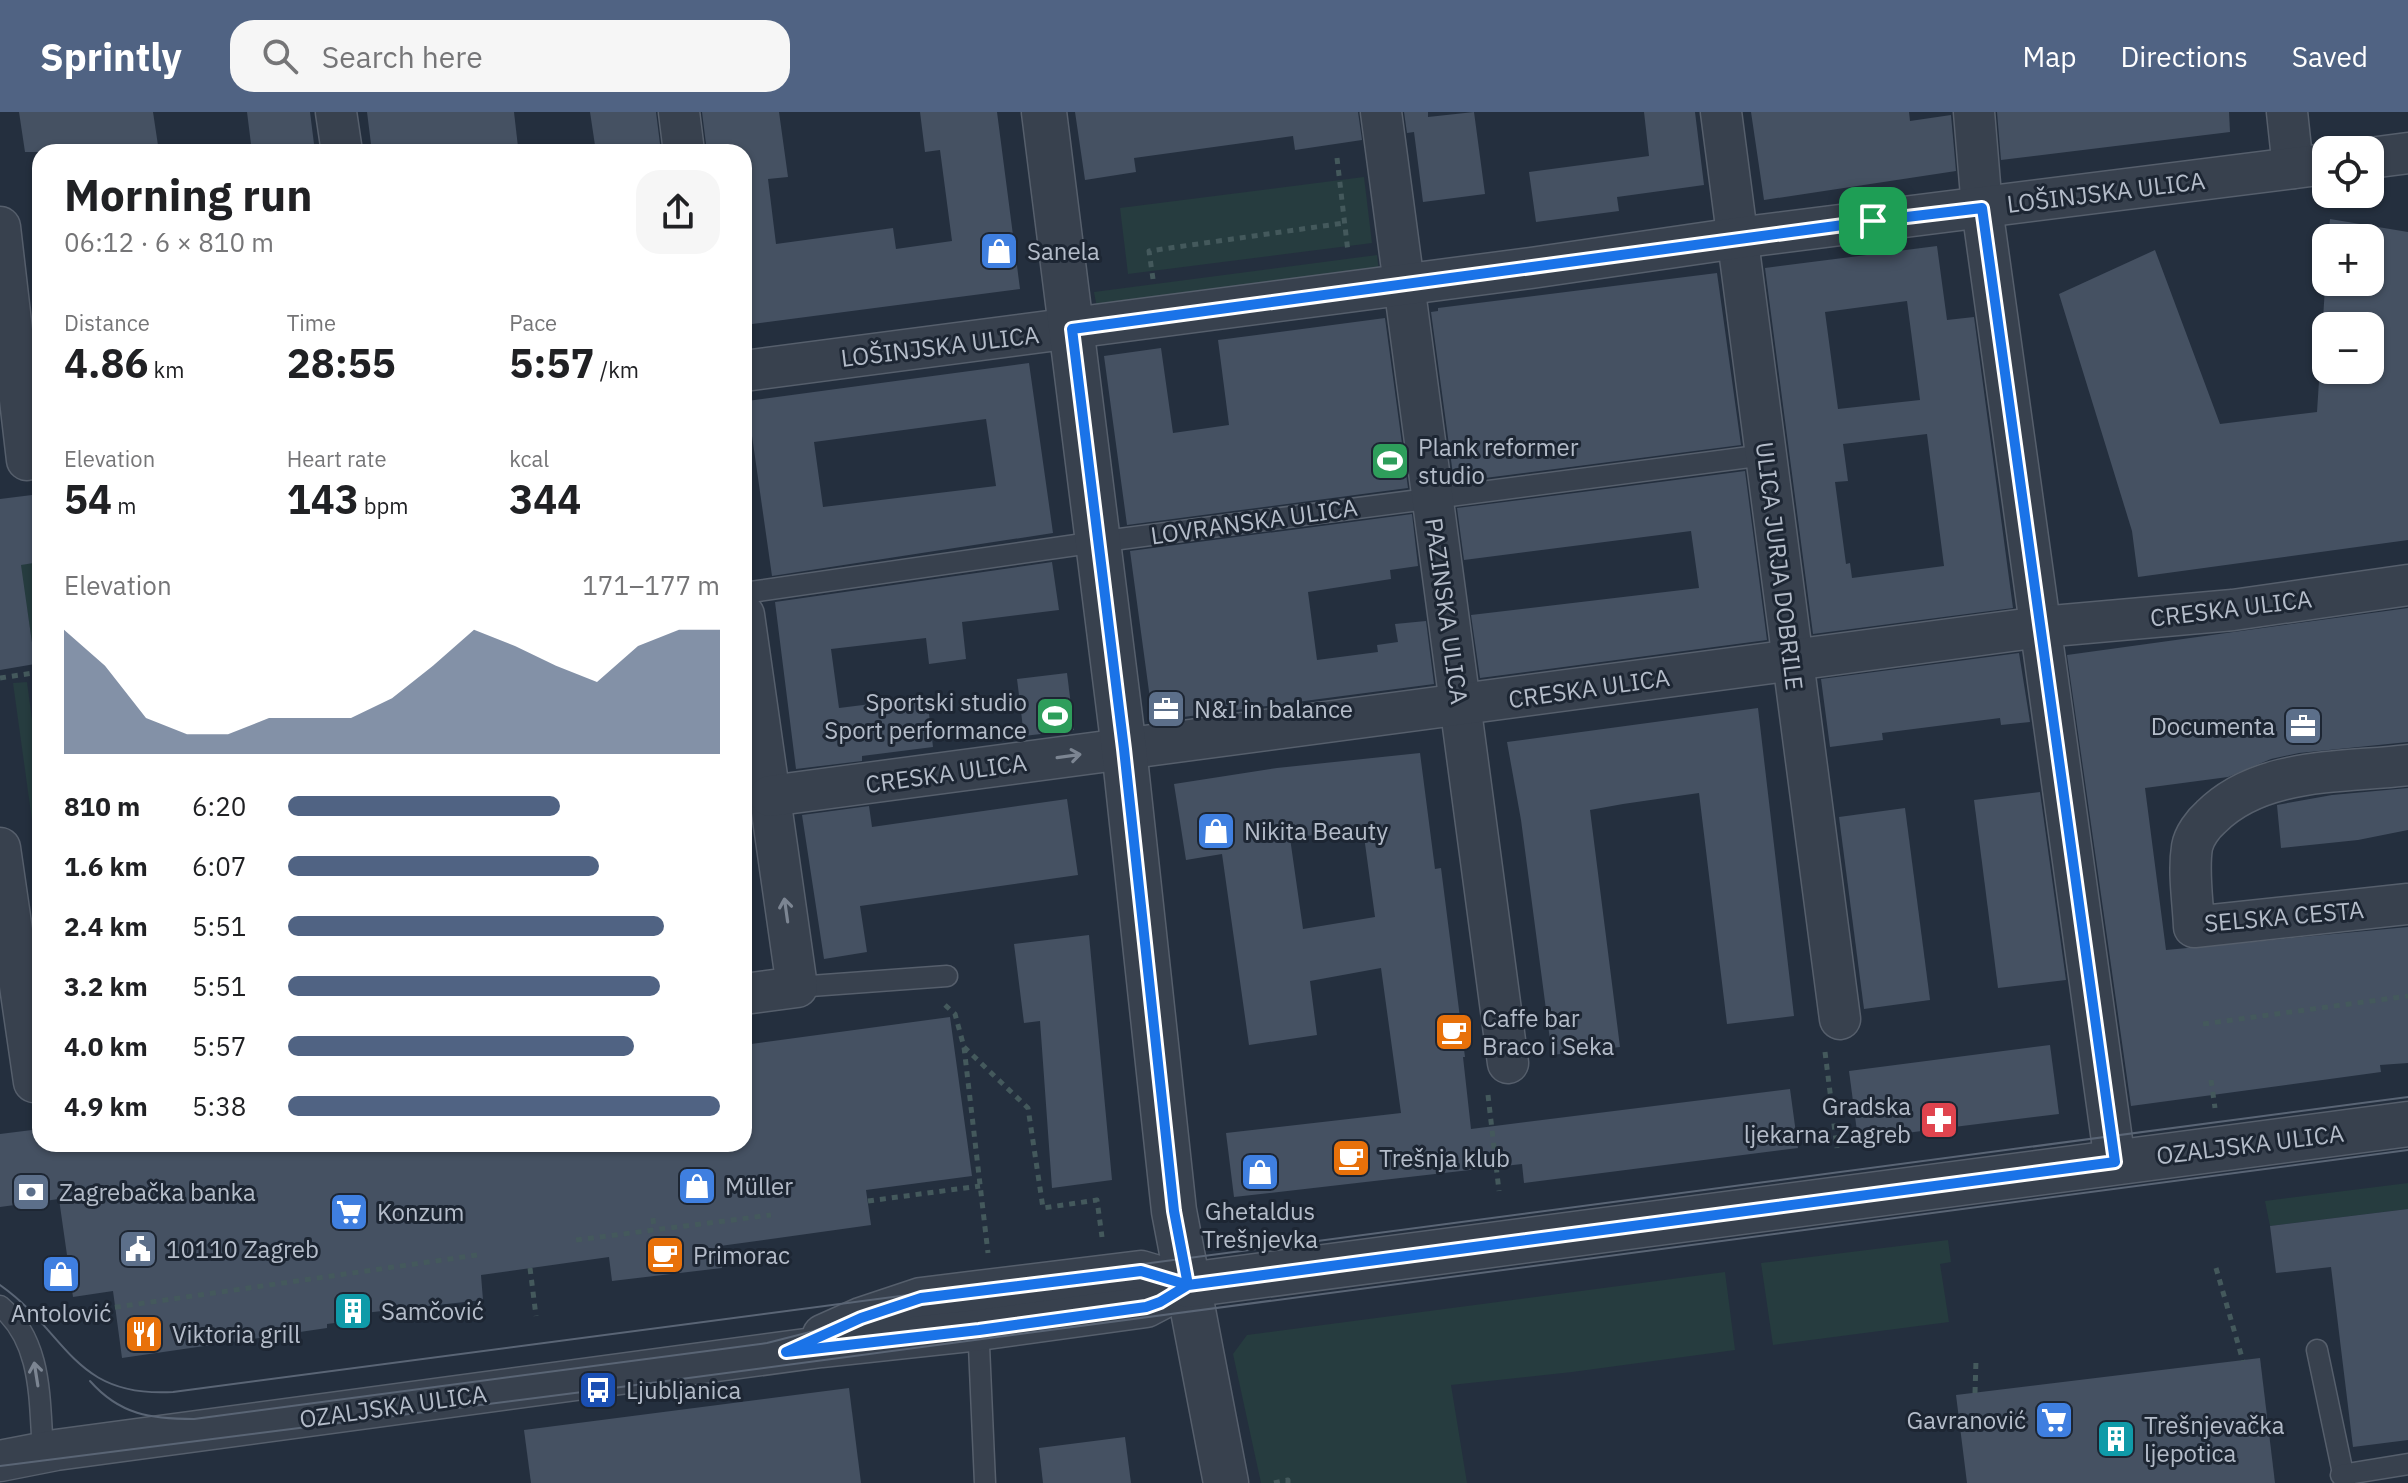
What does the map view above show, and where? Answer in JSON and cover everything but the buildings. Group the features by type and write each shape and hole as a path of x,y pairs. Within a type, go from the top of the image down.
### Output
{"street":[{"path":"336,112 341,144"},
{"path":"679,112 683,144"},
{"path":"1044,112 1124,749 1174,1211 1226,1483"},
{"name":"PAZINSKA ULICA","path":"1381,112 1508,1063"},
{"name":"ULICA JURJA DOBRILE","path":"1721,112 1840,1019"},
{"path":"1974,112 1982,208 2115,1162"},
{"path":"2287,112 2309,166"},
{"path":"2384,156 2408,153"},
{"name":"LOŠINJSKA ULICA","path":"752,370 1737,238 2309,166"},
{"path":"0,227 22,461"},
{"name":"CRESKA ULICA","path":"770,796 2041,627 2233,610 2408,585"},
{"path":"752,671 797,987 752,993"},
{"name":"SELSKA CESTA","path":"2408,765 2273,781 2248,789 2224,805 2204,824 2192,846 2194,927 2408,904"},
{"path":"0,848 25,1083"},
{"name":"OZALJSKA ULICA","path":"18,1463 786,1352 1146,1307 1188,1285 2408,1124"},
{"name":"OZALJSKA ULICA","path":"786,1352 861,1318 982,1274 1141,1271 1188,1285"}],"lane":[{"name":"LOVRANSKA ULICA","path":"752,592 1097,542 1765,455"},
{"path":"797,987 947,976"},
{"path":"982,1274 979,1330 985,1483"},
{"path":"0,1306 15,1318 30,1344 36,1373 18,1463"},
{"path":"2317,1350 2343,1479 2408,1464"}],"path":[{"path":"1337,158 1348,254"},
{"path":"1153,279 1149,251 1344,223"},
{"path":"0,678 32,673"},
{"path":"918,980 955,1014 964,1047 980,1186 982,1274"},
{"path":"2203,1024 2408,996"},
{"path":"1837,1148 1821,1028 1840,1019"},
{"path":"964,1047 1028,1108 1043,1208 1097,1200 1103,1246"},
{"path":"1499,1191 1487,1084 1508,1063"},
{"path":"2211,1080 2215,1108"},
{"path":"868,1201 980,1186"},
{"path":"576,1240 771,1215"},
{"path":"653,1218 654,1229"},
{"path":"103,1309 477,1255"},
{"path":"530,1268 536,1316"},
{"path":"2216,1268 2243,1361"},
{"path":"1975,1393 1976,1360"},
{"path":"1274,1483 1288,1480 1288,1483"}],"green space":[{"path":"1364,177 1372,243 1128,274 1120,208"},
{"path":"1377,255 1379,271 1097,308 1094,292"},
{"path":"32,563 32,643 27,609 0,612 0,567"},
{"path":"27,682 32,720 32,820 13,683"},
{"path":"2408,1183 2408,1209 2270,1226 2265,1201"},
{"path":"1948,1240 1951,1262 1940,1264 1949,1322 1773,1345 1761,1263"},
{"path":"1725,1272 1735,1350 1451,1385 1467,1483 1261,1483 1233,1354 1247,1335"}],"tram line":[{"path":"0,1285 92,1373 113,1385 139,1391 173,1392 2408,1097"},
{"path":"0,1466 598,1390 2408,1150"},
{"path":"90,1381 113,1401 137,1413 194,1419 767,1343 814,1331 879,1305"}],"place":[{"name":"Sanela","path":"999,251"},
{"name":"Plank reformer studio","path":"1390,461"},
{"name":"N&I in balance","path":"1166,709"},
{"name":"Sportski studio Sport performance","path":"1055,716"},
{"name":"Documenta","path":"2303,726"},
{"name":"Nikita Beauty","path":"1216,831"},
{"name":"Caffe bar Braco i Seka","path":"1454,1032"},
{"name":"Gradska ljekarna Zagreb","path":"1939,1120"},
{"name":"Trešnja klub","path":"1351,1158"},
{"name":"Ghetaldus Trešnjevka","path":"1260,1172"},
{"name":"Müller","path":"697,1186"},
{"name":"Zagrebačka banka","path":"31,1192"},
{"name":"Konzum","path":"349,1212"},
{"name":"10110 Zagreb","path":"138,1249"},
{"name":"Primorac","path":"665,1255"},
{"name":"Antolović","path":"61,1274"},
{"name":"Samčović","path":"353,1311"},
{"name":"Viktoria grill","path":"144,1334"},
{"name":"Ljubljanica","path":"598,1390"},
{"name":"Gavranović","path":"2054,1420"},
{"name":"Trešnjevačka ljepotica","path":"2116,1439"}],"route":[{"path":"1873,221 1072,329 1124,749 1174,1211 1188,1285 1146,1307 786,1352 861,1318 921,1298 1141,1271 1188,1285 2115,1162 1982,208 1873,221"}]}
